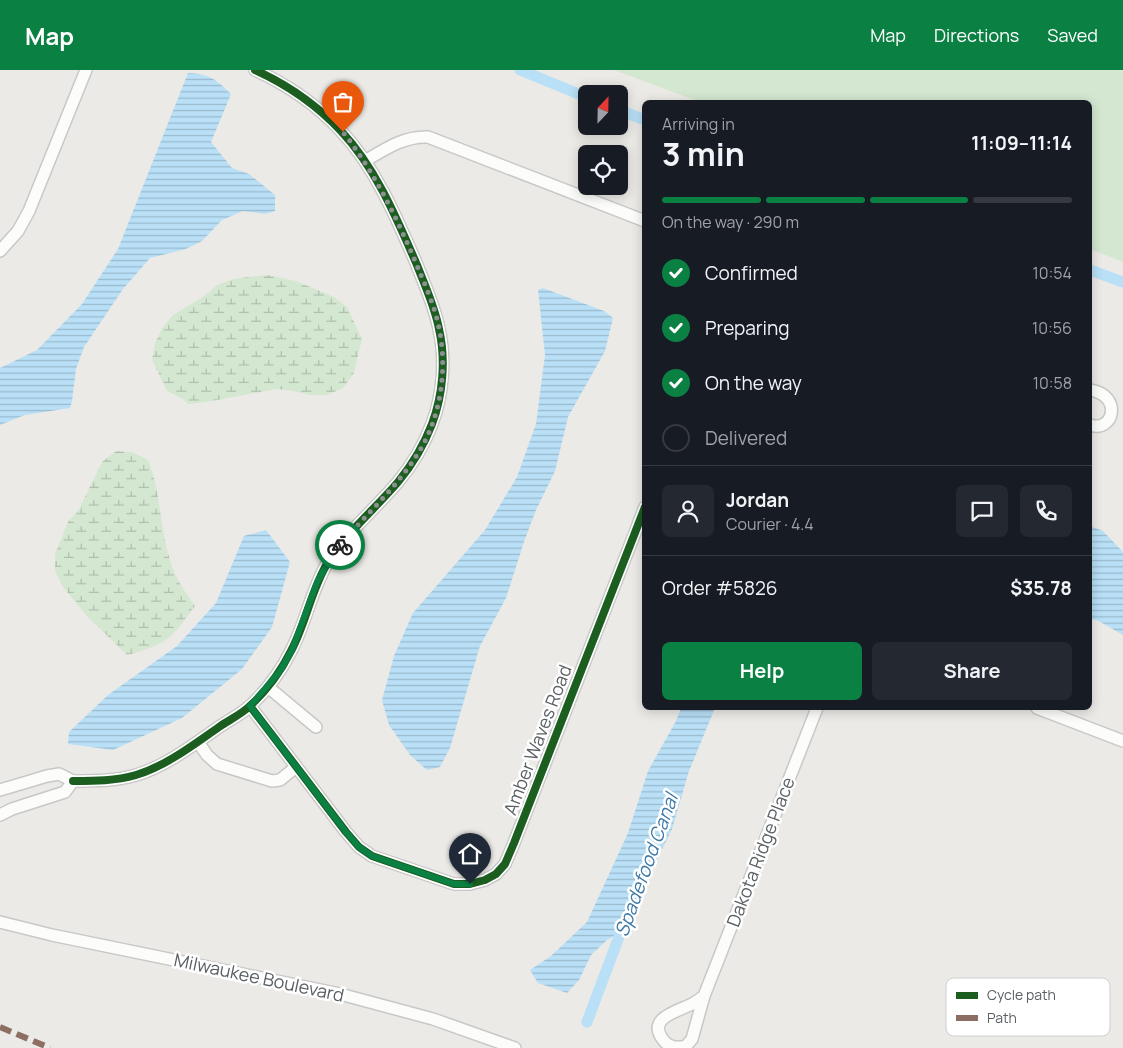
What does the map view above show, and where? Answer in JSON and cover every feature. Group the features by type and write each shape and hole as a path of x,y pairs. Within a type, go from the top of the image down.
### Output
{"street":[{"path":"0,250 18,231 29,212 86,70"},
{"path":"12,809 2,789 59,774 74,781 120,779 137,775 158,767 250,706 268,687 292,650 317,582 328,563 357,526 398,482 413,462 430,428 440,396 442,350 439,328 432,304 405,237 364,161 343,132 318,108 296,91 255,70"},
{"path":"364,161 406,139 428,137 642,220"},
{"path":"1092,390 1104,392 1112,398 1114,413 1104,426 1092,426"},
{"name":"Amber Waves Road","path":"250,706 359,847 372,856 454,884 470,884 485,880 496,874 506,864 642,515"},
{"path":"268,687 316,727"},
{"name":"Dakota Ridge Place","path":"704,996 693,1004 669,1013 661,1020 658,1029 660,1036 668,1045 678,1048 686,1046 692,1038 704,996 816,710"},
{"path":"1042,710 1123,741"},
{"path":"198,742 207,756 217,764 272,781 280,780 296,767"},
{"path":"0,815 12,809 65,792 74,781"},
{"name":"Milwaukee Boulevard","path":"0,922 52,935 340,994 433,1019 515,1048"}],"green space":[{"path":"614,70 1123,70 1123,262 1092,250 1092,100 695,100"},
{"path":"268,275 296,281 334,297 347,307 362,339 354,373 343,388 327,395 310,395 277,389 188,404 183,399 167,391 152,360 155,343 163,327 173,315 203,297 217,285 233,279"},
{"path":"116,451 132,452 148,460 156,486 165,539 172,566 179,582 195,606 167,639 151,648 127,655 86,615 63,587 55,571 55,554 68,522 79,509 102,462"}],"water":[{"path":"188,73 212,78 231,94 211,142 232,168 249,174 275,195 275,211 265,214 243,211 222,220 202,241 186,249 150,258 123,289 84,347 76,369 70,408 25,415 0,425 0,368 37,350 82,304 118,249"},
{"path":"543,288 604,311 613,318 605,351 568,417 555,471 536,510 506,598 480,646 450,748 440,767 427,770 410,755 389,725 382,700 394,656 413,613 485,530 517,477 536,424 545,355 538,290"},
{"path":"1092,527 1103,531 1123,552 1123,635 1097,620 1092,619"},
{"path":"266,530 290,562 272,627 242,669 182,718 113,750 68,744 69,732 108,695 177,646 216,603 244,536"},
{"path":"680,710 714,710 689,771 672,829 643,888 630,927 607,940 591,955 579,980 567,993 538,983 530,970 551,956 587,922 628,833 648,771"}],"waterway":[{"path":"520,70 578,94"},
{"path":"628,113 642,119"},
{"path":"1092,271 1123,282"},
{"name":"Spadefood Canal","path":"587,1022 626,918"}],"marked path":[{"path":"0,1027 50,1048"}],"cycle path":[{"path":"73,781 113,780 147,771 169,761 189,748 244,711 257,699 283,666 291,651 317,584 328,562 344,541 408,469 425,440 436,413 443,365 437,321 417,265 385,195 353,145 322,112 279,82 255,70"},
{"path":"250,706 359,847 372,856 454,884 470,884 485,880 496,874 505,864 642,515"}],"way so far":[{"path":"340,545 398,482 413,462 433,421 440,396 442,374 442,350 439,328 422,278 387,200 366,163 343,132"}],"route":[{"path":"340,545 317,582 292,650 280,671 250,706 359,847 372,856 386,862 454,884 470,884"}]}
